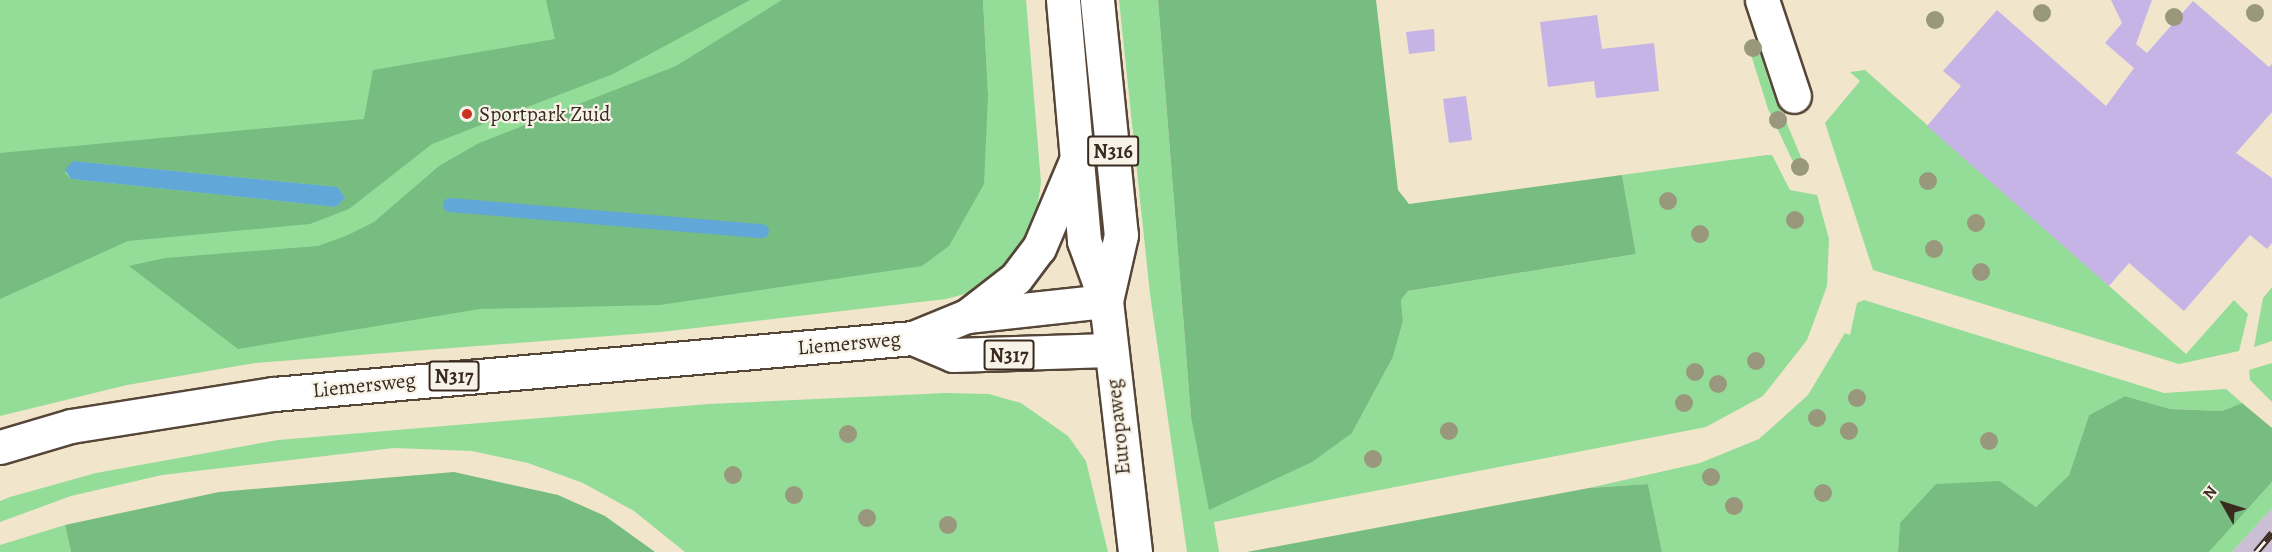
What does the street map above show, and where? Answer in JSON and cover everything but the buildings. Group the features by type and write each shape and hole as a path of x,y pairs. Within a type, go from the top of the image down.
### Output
{"main road":[{"name":"Europaweg","path":"1063,0 1080,151 1084,241 1106,301"},
{"name":"Europaweg","path":"1097,0 1121,235 1106,301 1109,350 1135,552"},
{"path":"1762,0 1794,96"},
{"path":"967,316 1016,278 1039,248 1080,151"},
{"name":"Liemersweg","path":"0,447 71,426 274,394 913,338 967,316 1106,301"},
{"name":"Liemersweg","path":"913,338 953,355 1109,350"}],"shaded area":[{"path":"2272,508 2272,552 2232,552"}],"green space":[{"name":"Sportpark Zuid","path":"0,0 910,0 988,94 983,0 1026,0 1041,183 1037,209 1027,236 996,276 972,292 946,299 661,332 255,363 127,385 0,416"},
{"path":"546,0 750,0 613,74 432,144 349,209 310,224 128,241 0,299 0,153 364,119 373,70 555,39","holes":["73,161 338,187 345,198 336,207 71,179 65,173"]},
{"path":"782,0 983,0 988,94 984,184 949,246 922,266 660,305 480,309 238,349 129,266 165,258 318,246 348,235 374,222 439,166 479,143 676,66"},
{"path":"1119,0 1158,0 1191,416 1352,433 1393,357 1403,321 1401,300 1408,291 1636,254 1622,175 1767,155 1772,155 1790,190 1817,195 1829,239 1827,286 1807,340 1763,396 1706,427 1214,522 1219,552 1187,552 1150,294"},
{"path":"1158,0 1376,0 1398,190 1409,204 1622,175 1636,254 1408,291 1401,300 1403,321 1393,357 1352,433 1312,462 1209,510 1191,416"},
{"path":"1757,40 1769,81 1806,169 1796,168 1768,109 1747,42"},
{"path":"1865,70 2186,354 2234,300 2248,314 2239,351 2179,364 1873,270 1825,123 1860,81 1850,72"},
{"path":"2272,287 2272,341 2254,347 2263,298"},
{"path":"1864,300 2164,393 2226,389 2242,403 2222,411 2170,409 2125,396 2089,415 2069,475 2036,507 2000,481 1900,523 1898,552 1662,552 1648,484 1589,488 1700,463 1759,439 1808,395 1845,333 1850,335 1857,303"},
{"path":"2272,363 2272,402 2250,380 2249,370"},
{"path":"946,393 989,394 1021,403 1068,436 1086,461 1108,552 685,552 634,511 583,483 528,463 472,451 394,448 162,475 71,496 0,522 0,501 10,497 96,473 278,440 709,404"},
{"path":"2125,396 2170,409 2222,411 2242,403 2272,428 2272,482 2209,552 1898,552 1900,523 1936,484 2000,481 2036,507 2069,475 2089,415"},
{"path":"454,472 558,495 605,516 655,552 71,552 65,525 219,492"},
{"path":"2272,482 2272,508 2232,552 2209,552"},
{"path":"1648,484 1662,552 1247,552 1589,488"},
{"path":"65,525 71,552 0,552 0,545"}],"water":[{"path":"73,161 338,187 345,198 336,207 71,179 65,170"}],"waterway":[{"path":"450,205 762,231"}],"railway":[{"path":"2256,552 2272,533"}],"place":[{"name":"Sportpark Zuid","path":"467,114"}]}
